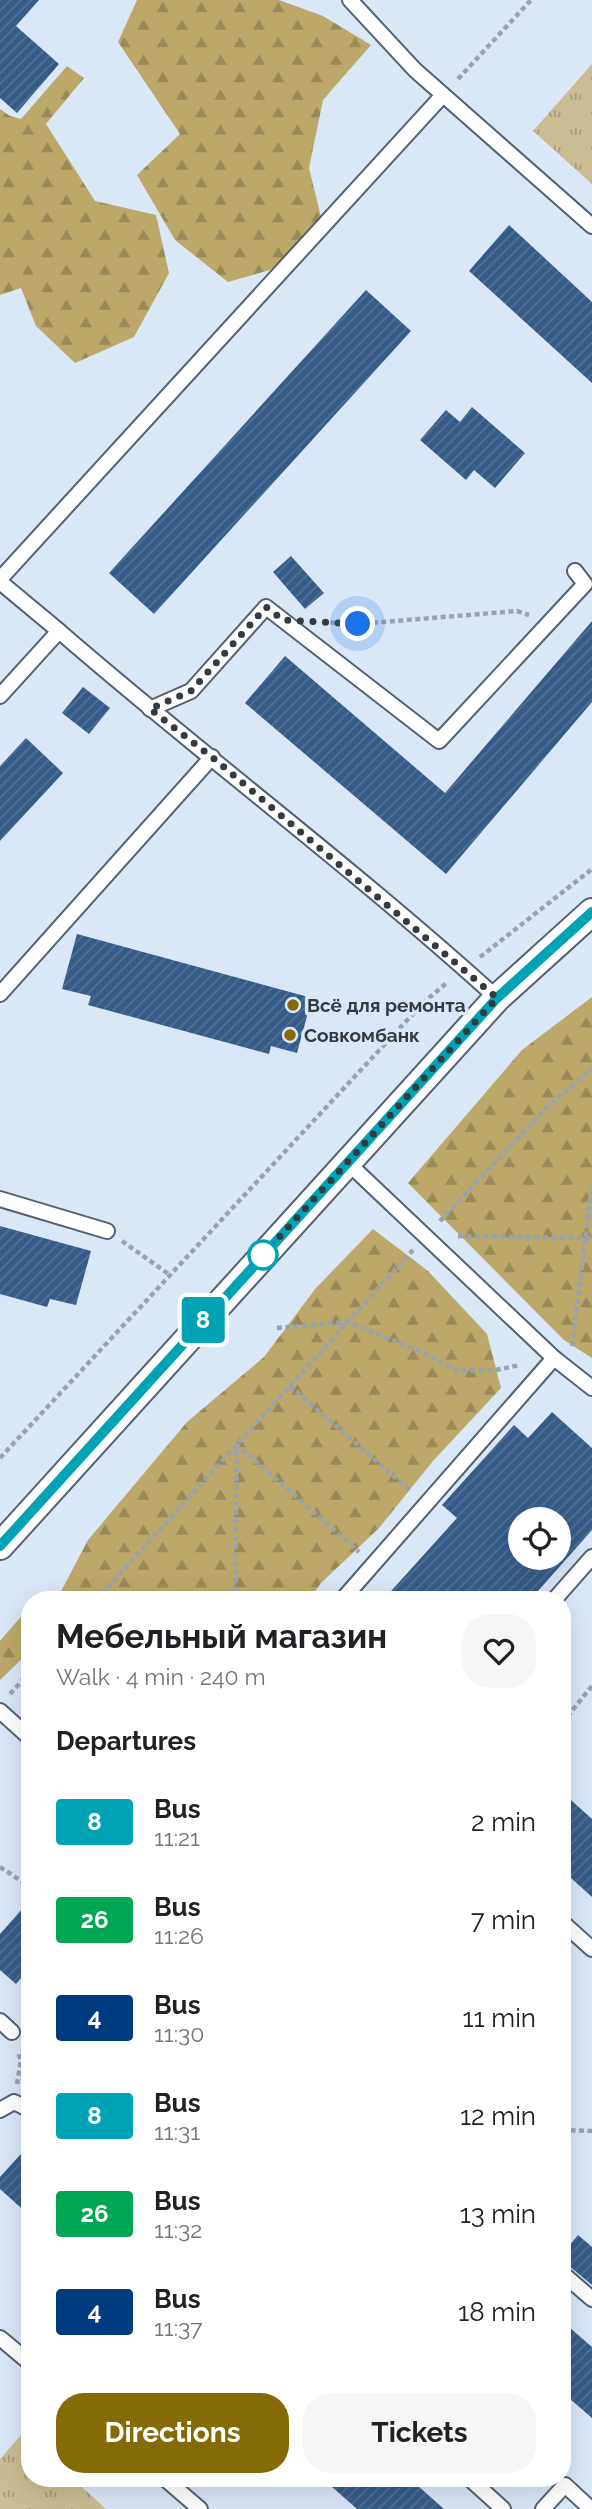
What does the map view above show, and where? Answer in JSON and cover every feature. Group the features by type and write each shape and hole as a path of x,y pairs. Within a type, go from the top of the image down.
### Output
{"street":[{"path":"0,1546 497,998 592,912"}],"lane":[{"path":"350,0 415,70 592,226"},
{"path":"443,95 0,580 150,709 212,757 497,998"},
{"path":"150,709 191,691 266,607 439,741 589,581 575,571"},
{"path":"0,696 59,631"},
{"path":"0,994 212,757"},
{"path":"347,1162 554,1358 590,1383"},
{"path":"0,1199 107,1231"},
{"path":"350,1591 554,1358"},
{"path":"562,1591 592,1557"},
{"path":"0,1711 21,1730"},
{"path":"571,1930 592,1950"},
{"path":"0,2021 12,2032"},
{"path":"0,2110 14,2102 21,2106"},
{"path":"571,2281 592,2299"},
{"path":"0,2337 21,2355"},
{"path":"174,2487 200,2509"},
{"path":"479,2487 503,2509"},
{"path":"543,2509 563,2487"},
{"path":"567,2487 591,2509"}],"path":[{"path":"443,95 531,0"},
{"path":"283,620 358,624 517,611 549,623"},
{"path":"0,1458 425,1001 592,869"},
{"path":"104,1591 426,1236 546,1108 592,1069"},
{"path":"569,1370 592,1184"},
{"path":"107,1231 170,1275"},
{"path":"426,1236 592,1238"},
{"path":"277,1328 348,1322 422,1352 458,1371 496,1370 554,1358"},
{"path":"290,1386 426,1504"},
{"path":"237,1445 373,1565"},
{"path":"235,1591 237,1445"},
{"path":"7,1697 21,1682"},
{"path":"571,1712 592,1686"},
{"path":"0,1867 21,1881"},
{"path":"12,2032 21,2061 14,2102"},
{"path":"571,2130 592,2131"}],"green space":[{"path":"137,0 279,0 323,16 371,45 323,100 309,168 321,217 291,252 270,270 228,282 175,240 137,175 180,134 118,42"},
{"path":"592,64 592,184 533,131"},
{"path":"67,66 84,78 46,124 95,201 156,215 169,273 134,337 75,363 36,326 21,288 0,295 0,109 21,119"},
{"path":"592,997 592,1358 564,1340 408,1183 522,1050"},
{"path":"373,1229 428,1271 487,1334 501,1388 433,1461 379,1528 316,1591 61,1591 88,1540 187,1422 264,1357 316,1288"},
{"path":"21,1616 21,1660 0,1680 0,1641"},
{"path":"21,2435 21,2487 82,2487 106,2509 0,2509 0,2459"}],"building":[{"path":"0,0 39,0 16,26 59,64 17,113 0,98"},
{"path":"509,225 592,302 592,383 469,271"},
{"path":"366,290 411,331 154,614 109,573"},
{"path":"472,407 525,453 495,488 474,470 466,480 420,440 446,410 460,422"},
{"path":"291,556 324,593 305,609 273,572"},
{"path":"592,621 592,702 446,874 245,703 285,656 445,793"},
{"path":"83,687 110,708 89,734 62,713"},
{"path":"26,738 63,773 0,841 0,766"},
{"path":"77,934 312,998 297,1053 271,1046 269,1054 88,1005 91,996 62,989"},
{"path":"0,1226 91,1251 76,1305 50,1299 47,1307 0,1294"},
{"path":"552,1412 592,1448 592,1530 571,1554 571,1507 508,1507 508,1570 557,1570 538,1591 391,1591 457,1518 442,1505 514,1425 528,1438"},
{"path":"571,1800 592,1819 592,1897 571,1878"},
{"path":"21,1910 21,1978 16,1984 0,1970 0,1934"},
{"path":"21,2154 21,2208 0,2189 0,2177"},
{"path":"578,2235 592,2247 592,2285 571,2268 571,2243"},
{"path":"571,2329 592,2347 592,2418 571,2400"},
{"path":"332,2487 419,2487 444,2509 357,2509"}],"bus line":[{"name":"8","path":"0,1546 497,998 592,912"}],"place":[{"name":"Всё для ремонта","path":"293,1005"},
{"name":"Совкомбанк","path":"290,1035"}],"route":[{"path":"263,1255 497,998 212,757 150,709 191,691 266,607 283,620 358,624"}]}
